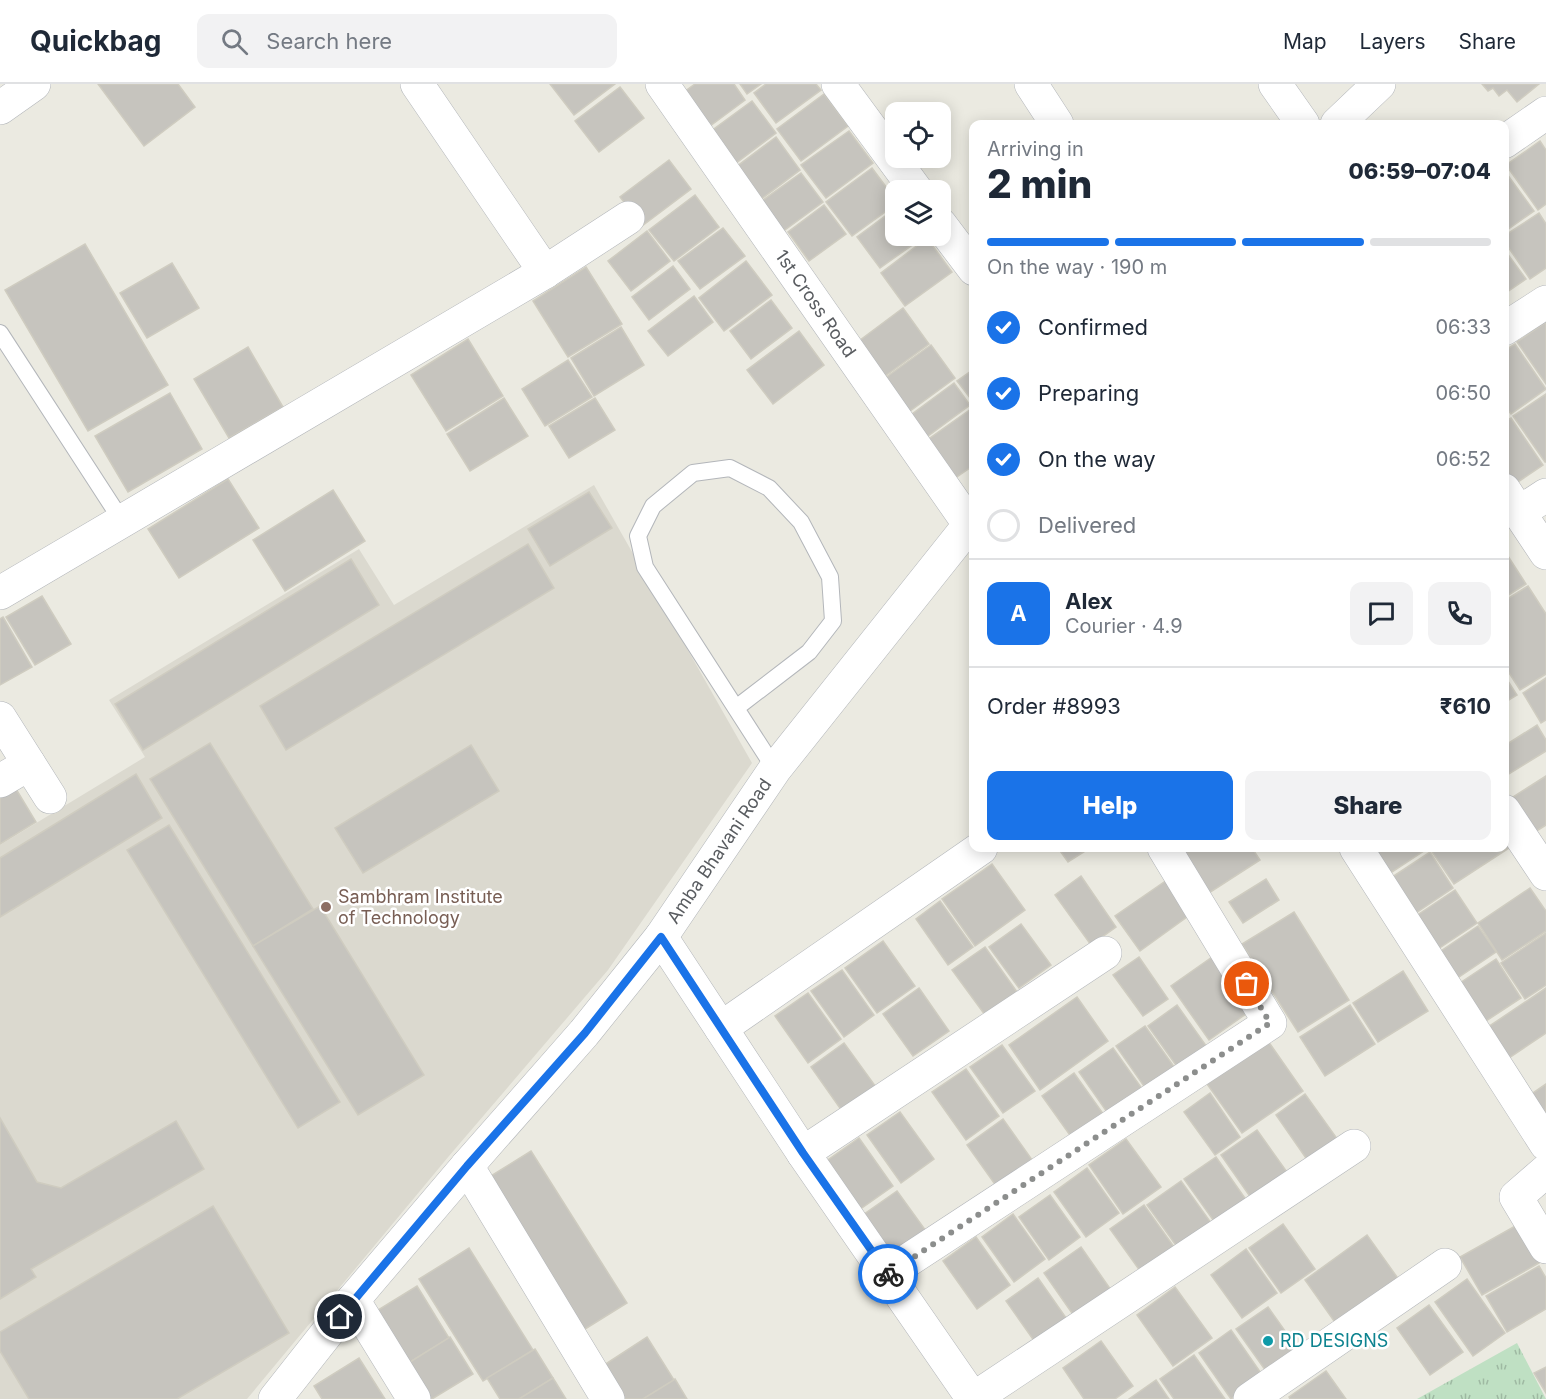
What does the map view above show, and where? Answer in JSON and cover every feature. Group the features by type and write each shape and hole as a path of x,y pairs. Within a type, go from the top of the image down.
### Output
{"street":[{"path":"0,108 34,84"},
{"path":"417,84 545,272"},
{"name":"1st Cross Road","path":"662,84 969,521"},
{"path":"838,84 909,180"},
{"path":"1031,84 1054,120"},
{"path":"1275,84 1300,120"},
{"path":"1341,120 1379,84"},
{"path":"1509,139 1546,113"},
{"path":"0,593 545,272 628,218"},
{"path":"951,239 969,262"},
{"path":"1509,326 1546,302"},
{"path":"1524,499 1546,553"},
{"name":"Amba Bhavani Road","path":"275,1399 353,1300 467,1166 585,1033 661,937 775,769 969,529"},
{"path":"0,718 50,797"},
{"path":"0,781 28,764"},
{"path":"1509,818 1546,874"},
{"path":"721,1028 975,852"},
{"path":"887,1274 1270,1023 1166,852"},
{"path":"1359,852 1546,1144"},
{"path":"661,937 803,1153 972,1399 1354,1146"},
{"path":"803,1153 1105,953"},
{"path":"467,1166 608,1399"},
{"path":"1546,1171 1516,1197 1546,1247"},
{"path":"1250,1399 1445,1265"},
{"path":"353,1300 414,1399"}],"lane":[{"path":"0,333 122,521"},
{"path":"736,708 809,652 833,621 830,578 801,522 769,488 730,468 693,473 653,506 638,536 645,567 775,769"}],"shaded area":[{"name":"Sambhram Institute of Technology","path":"594,485 752,763 608,970 449,1156 247,1399 0,1399 0,845 145,757 109,700 359,549 394,605"}],"green space":[{"path":"1517,1343 1546,1399 1417,1399"}],"building":[{"path":"98,84 178,84 195,107 144,146"},
{"path":"550,84 615,84 574,115"},
{"path":"695,84 734,84 745,100 702,132 677,97"},
{"path":"740,84 761,84 747,94"},
{"path":"766,84 816,84 821,90 776,123 754,93"},
{"path":"1482,84 1539,84 1517,102 1507,90 1499,96 1493,88 1488,91"},
{"path":"620,87 644,118 599,152 575,121"},
{"path":"824,94 848,126 801,161 777,129"},
{"path":"752,101 776,133 727,170 703,137"},
{"path":"849,131 873,163 826,198 801,165"},
{"path":"776,137 800,170 752,206 728,173"},
{"path":"1540,141 1546,150 1546,204 1538,210 1509,169 1509,163"},
{"path":"669,160 691,189 642,226 620,197"},
{"path":"872,168 885,185 885,212 852,236 826,202"},
{"path":"801,173 823,202 778,235 756,205"},
{"path":"1509,177 1534,211 1509,228"},
{"path":"695,195 719,227 674,261 649,230"},
{"path":"824,205 846,234 809,261 788,232"},
{"path":"1539,213 1546,224 1546,268 1530,279 1509,248 1509,233"},
{"path":"885,216 885,246 911,246 880,268 857,237"},
{"path":"723,228 745,256 700,289 678,261"},
{"path":"647,231 670,261 631,291 608,261"},
{"path":"85,244 168,385 88,431 5,290"},
{"path":"916,246 933,246 952,272 905,306 881,273"},
{"path":"1509,256 1526,279 1509,291"},
{"path":"746,261 772,295 724,331 699,298"},
{"path":"172,263 199,308 147,338 120,293"},
{"path":"673,266 690,289 649,320 632,297"},
{"path":"586,267 622,324 568,357 533,301"},
{"path":"694,296 713,322 668,356 648,331"},
{"path":"771,300 792,328 751,359 730,331"},
{"path":"903,308 929,344 881,379 855,344"},
{"path":"1546,322 1546,384 1517,342"},
{"path":"621,327 644,365 594,396 571,358"},
{"path":"799,331 824,365 773,404 747,370"},
{"path":"468,339 503,396 446,431 411,375"},
{"path":"1515,344 1546,389 1511,414 1509,411 1509,348"},
{"path":"931,345 955,378 906,414 881,381"},
{"path":"248,347 283,407 229,438 194,379"},
{"path":"568,360 592,397 545,426 522,389"},
{"path":"969,373 969,397 957,381"},
{"path":"954,383 969,404 920,442 904,420"},
{"path":"170,393 202,449 128,492 95,436"},
{"path":"1546,394 1546,462 1545,462 1513,416"},
{"path":"504,398 528,436 470,471 447,434"},
{"path":"595,398 615,430 569,458 549,426"},
{"path":"969,410 969,468 951,481 923,443"},
{"path":"1511,418 1543,465 1509,488 1509,419"},
{"path":"228,479 259,528 179,578 148,529"},
{"path":"333,490 365,541 285,591 253,540"},
{"path":"589,492 612,528 550,566 528,529"},
{"path":"528,544 554,588 286,750 260,706"},
{"path":"1509,558 1526,584 1509,595"},
{"path":"351,559 379,605 143,750 115,704"},
{"path":"1528,586 1546,614 1546,674 1520,690 1509,673 1509,598"},
{"path":"42,596 71,644 35,665 6,617"},
{"path":"3,617 32,667 0,685 0,619"},
{"path":"1546,678 1546,720 1541,723 1523,693"},
{"path":"1509,683 1517,695 1509,700"},
{"path":"1537,725 1546,740 1546,751 1509,774 1509,743"},
{"path":"210,743 313,909 253,946 150,779"},
{"path":"471,745 499,791 363,873 335,828"},
{"path":"136,774 162,818 0,917 0,858"},
{"path":"1546,776 1546,825 1535,832 1513,797"},
{"path":"13,784 36,822 0,844 0,791"},
{"path":"169,825 340,1102 298,1128 127,850"},
{"path":"1061,852 1084,852 1068,862"},
{"path":"1183,852 1255,852 1260,860 1209,893"},
{"path":"1367,852 1422,852 1383,878"},
{"path":"1430,852 1453,888 1407,919 1383,883"},
{"path":"1432,852 1503,852 1454,884"},
{"path":"992,864 1025,910 975,946 942,899"},
{"path":"1081,876 1116,927 1091,945 1055,895"},
{"path":"1266,879 1279,900 1243,923 1229,902"},
{"path":"1167,880 1191,914 1140,951 1115,916"},
{"path":"1530,888 1546,911 1546,931 1502,960 1478,923"},
{"path":"1455,890 1477,923 1432,953 1410,920"},
{"path":"940,901 973,947 948,965 916,919"},
{"path":"320,906 424,1075 358,1115 253,946"},
{"path":"1294,912 1349,1000 1298,1032 1242,944"},
{"path":"1021,924 1051,965 1019,988 989,947"},
{"path":"1478,926 1496,952 1456,979 1438,953"},
{"path":"1546,933 1546,985 1525,999 1501,963"},
{"path":"883,941 915,986 877,1013 845,968"},
{"path":"985,947 1017,992 985,1015 952,970"},
{"path":"1215,955 1253,1009 1209,1040 1171,986"},
{"path":"1139,957 1168,999 1143,1016 1113,975"},
{"path":"1496,959 1521,998 1486,1021 1460,983"},
{"path":"842,970 874,1015 844,1037 811,991"},
{"path":"1403,971 1428,1011 1378,1042 1353,1003"},
{"path":"919,988 949,1031 913,1056 883,1014"},
{"path":"1546,988 1546,1033 1506,1060 1485,1029"},
{"path":"808,993 841,1039 808,1063 775,1016"},
{"path":"1077,997 1108,1041 1040,1090 1009,1045"},
{"path":"1177,1005 1207,1047 1178,1068 1148,1026"},
{"path":"1350,1005 1375,1044 1325,1076 1300,1037"},
{"path":"1145,1026 1175,1068 1146,1089 1116,1046"},
{"path":"1268,1041 1303,1091 1242,1133 1207,1084"},
{"path":"844,1043 876,1087 842,1111 811,1067"},
{"path":"1002,1045 1035,1091 1003,1113 970,1067"},
{"path":"1113,1048 1143,1090 1109,1115 1079,1072"},
{"path":"966,1069 999,1116 966,1140 932,1092"},
{"path":"1074,1073 1104,1115 1072,1138 1042,1096"},
{"path":"1546,1084 1546,1119 1530,1095"},
{"path":"1210,1093 1240,1137 1215,1155 1184,1112"},
{"path":"1305,1094 1338,1140 1308,1161 1276,1115"},
{"path":"900,1112 934,1159 901,1183 867,1135"},
{"path":"0,1118 37,1182 61,1188 176,1121 204,1169 31,1269 36,1277 0,1299"},
{"path":"1003,1119 1035,1164 999,1190 967,1145"},
{"path":"1257,1130 1287,1172 1251,1198 1221,1155"},
{"path":"859,1138 893,1186 859,1210 825,1162"},
{"path":"1126,1139 1161,1187 1123,1214 1089,1165"},
{"path":"531,1151 627,1303 582,1331 486,1179"},
{"path":"1216,1157 1247,1201 1216,1224 1184,1179"},
{"path":"1087,1168 1119,1213 1086,1237 1054,1192"},
{"path":"1181,1181 1214,1227 1180,1251 1147,1205"},
{"path":"897,1191 926,1231 888,1257 860,1217"},
{"path":"1050,1195 1080,1237 1049,1260 1019,1217"},
{"path":"1144,1205 1177,1251 1143,1275 1110,1229"},
{"path":"213,1206 289,1333 177,1399 29,1399 0,1351 0,1332"},
{"path":"1013,1214 1045,1259 1014,1282 982,1237"},
{"path":"1283,1224 1315,1269 1281,1293 1249,1248"},
{"path":"1517,1225 1539,1263 1482,1295 1460,1257"},
{"path":"1367,1235 1402,1284 1339,1328 1305,1280"},
{"path":"976,1237 1010,1285 977,1309 943,1261"},
{"path":"1081,1247 1111,1290 1074,1316 1044,1273"},
{"path":"469,1248 533,1350 483,1381 419,1279"},
{"path":"1246,1249 1277,1293 1242,1318 1211,1275"},
{"path":"1539,1266 1546,1278 1546,1309 1507,1332 1486,1296"},
{"path":"1038,1278 1069,1322 1037,1345 1006,1301"},
{"path":"1467,1279 1505,1333 1473,1356 1435,1302"},
{"path":"417,1286 449,1338 402,1367 370,1315"},
{"path":"1175,1287 1212,1338 1173,1366 1137,1315"},
{"path":"1429,1305 1463,1352 1430,1375 1397,1328"},
{"name":"RD DESIGNS","path":"1268,1307 1300,1352 1268,1374 1236,1329"},
{"path":"1231,1330 1263,1376 1231,1399 1199,1353"},
{"path":"450,1337 473,1374 432,1399 423,1399 402,1367"},
{"path":"647,1337 674,1380 643,1399 621,1399 601,1367"},
{"path":"1101,1341 1133,1386 1115,1399 1084,1399 1063,1368"},
{"path":"535,1349 553,1378 519,1399 500,1399 487,1378"},
{"path":"1194,1355 1225,1399 1174,1399 1160,1379"},
{"path":"359,1358 385,1399 322,1399 314,1386"},
{"path":"1546,1367 1546,1393 1534,1373"},
{"path":"1326,1371 1346,1399 1290,1399 1289,1397"},
{"path":"553,1378 566,1399 519,1399"},
{"path":"674,1380 687,1399 643,1399"},
{"path":"1156,1380 1169,1399 1129,1399"}],"way so far":[{"path":"888,1274 1270,1023 1247,984"}],"place":[{"name":"Sambhram Institute of Technology","path":"326,907"},
{"name":"RD DESIGNS","path":"1268,1341"}],"route":[{"path":"340,1317 467,1166 585,1033 661,937 803,1153 888,1274"}]}
